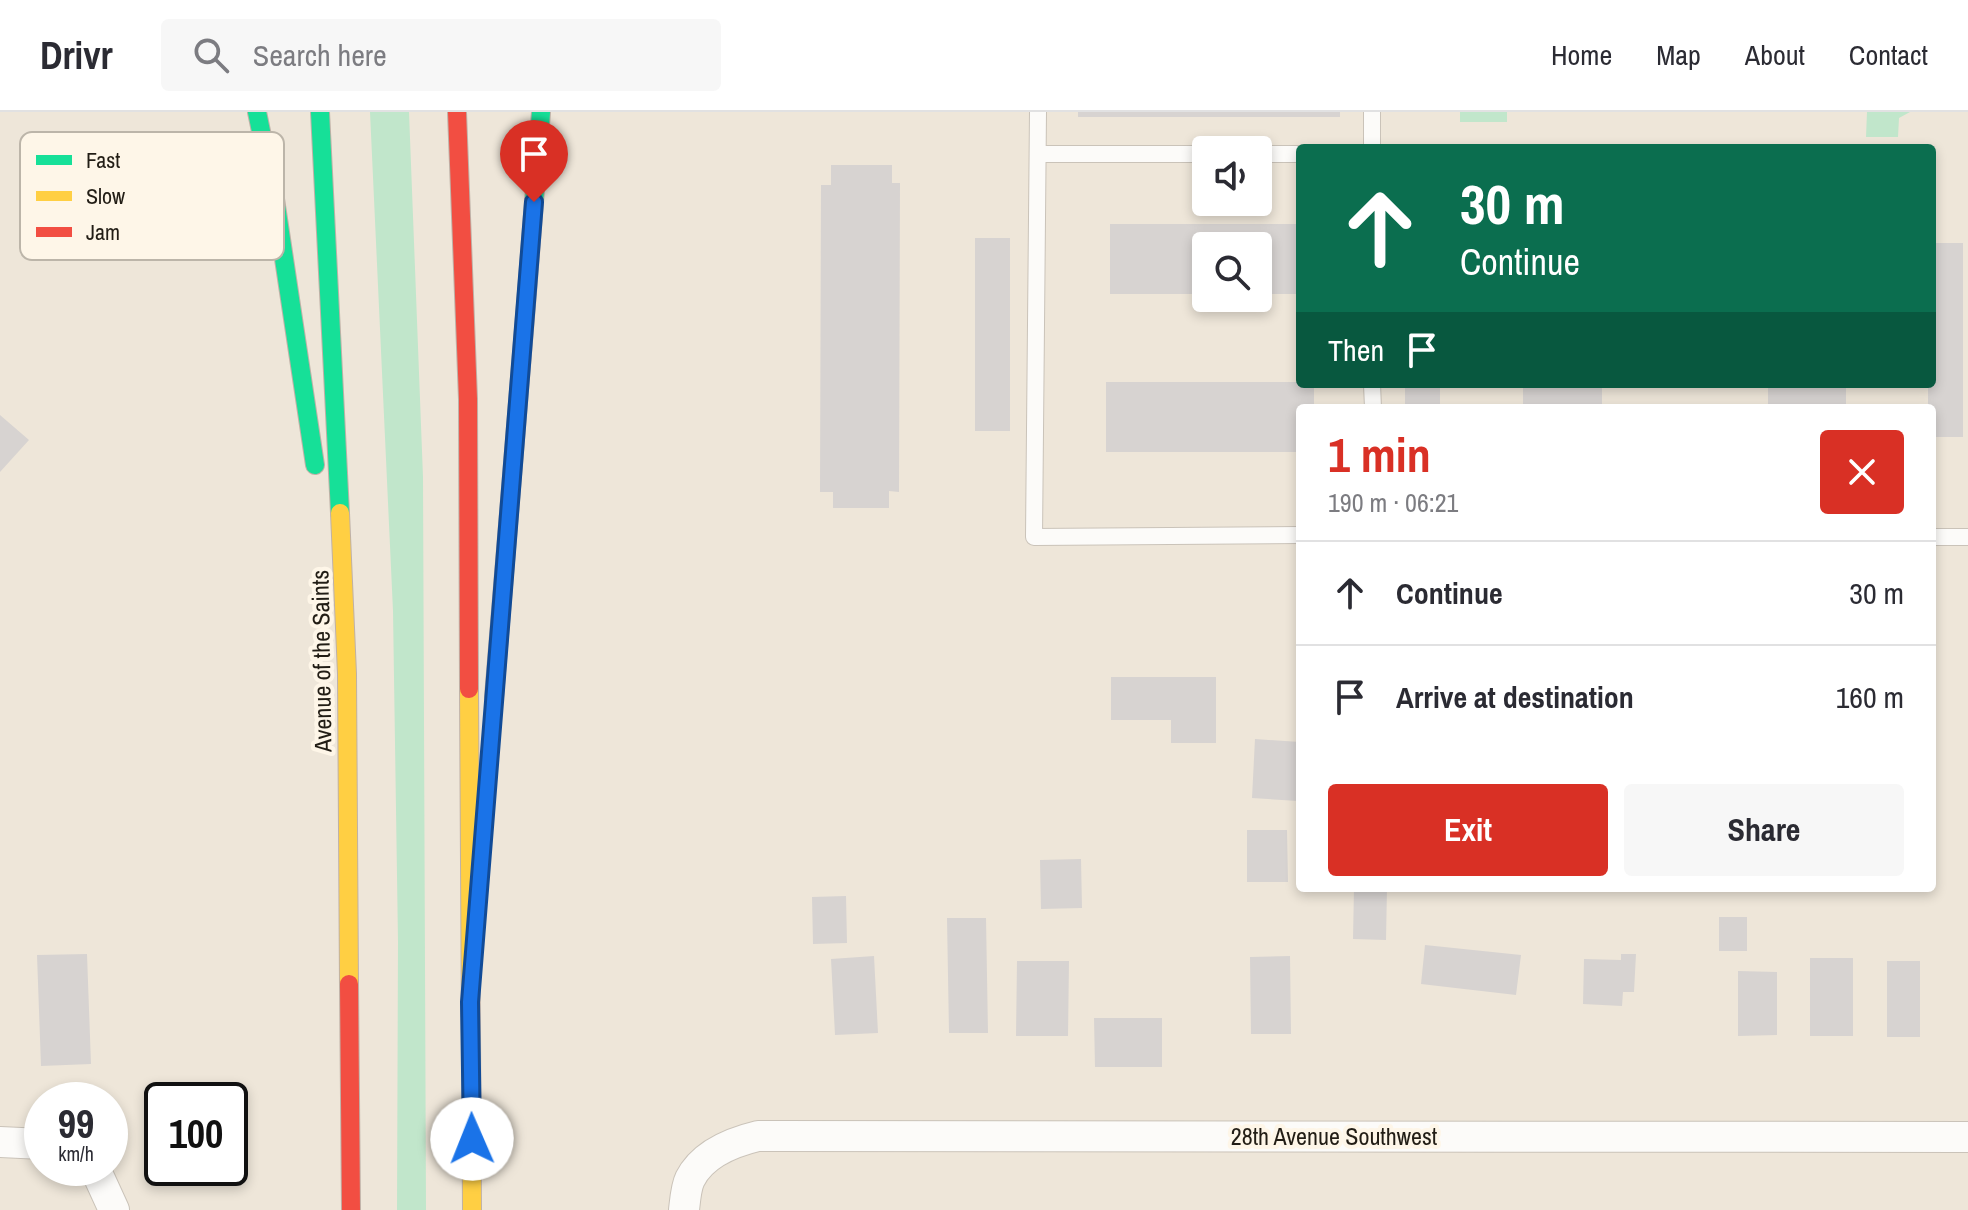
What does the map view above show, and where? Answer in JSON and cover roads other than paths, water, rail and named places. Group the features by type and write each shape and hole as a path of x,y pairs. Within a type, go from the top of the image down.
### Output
{"highway":[{"path":"257,112 261,132"},
{"name":"Avenue of the Saints","path":"320,112 347,674 351,1210"},
{"path":"457,112 468,399 472,1210"},
{"path":"493,720 541,112"},
{"path":"284,258 347,674"},
{"path":"470,1002 488,782"}],"street":[{"name":"28th Avenue Southwest","path":"684,1210 690,1178 708,1160 728,1143 758,1136 1968,1137"},
{"path":"0,1142 24,1143"},
{"path":"101,1186 114,1210"}],"lane":[{"path":"1038,112 1034,537 1296,535"},
{"path":"1372,112 1372,144"},
{"path":"1038,154 1192,154"},
{"path":"1272,154 1296,154"},
{"path":"1936,537 1968,537"}]}
